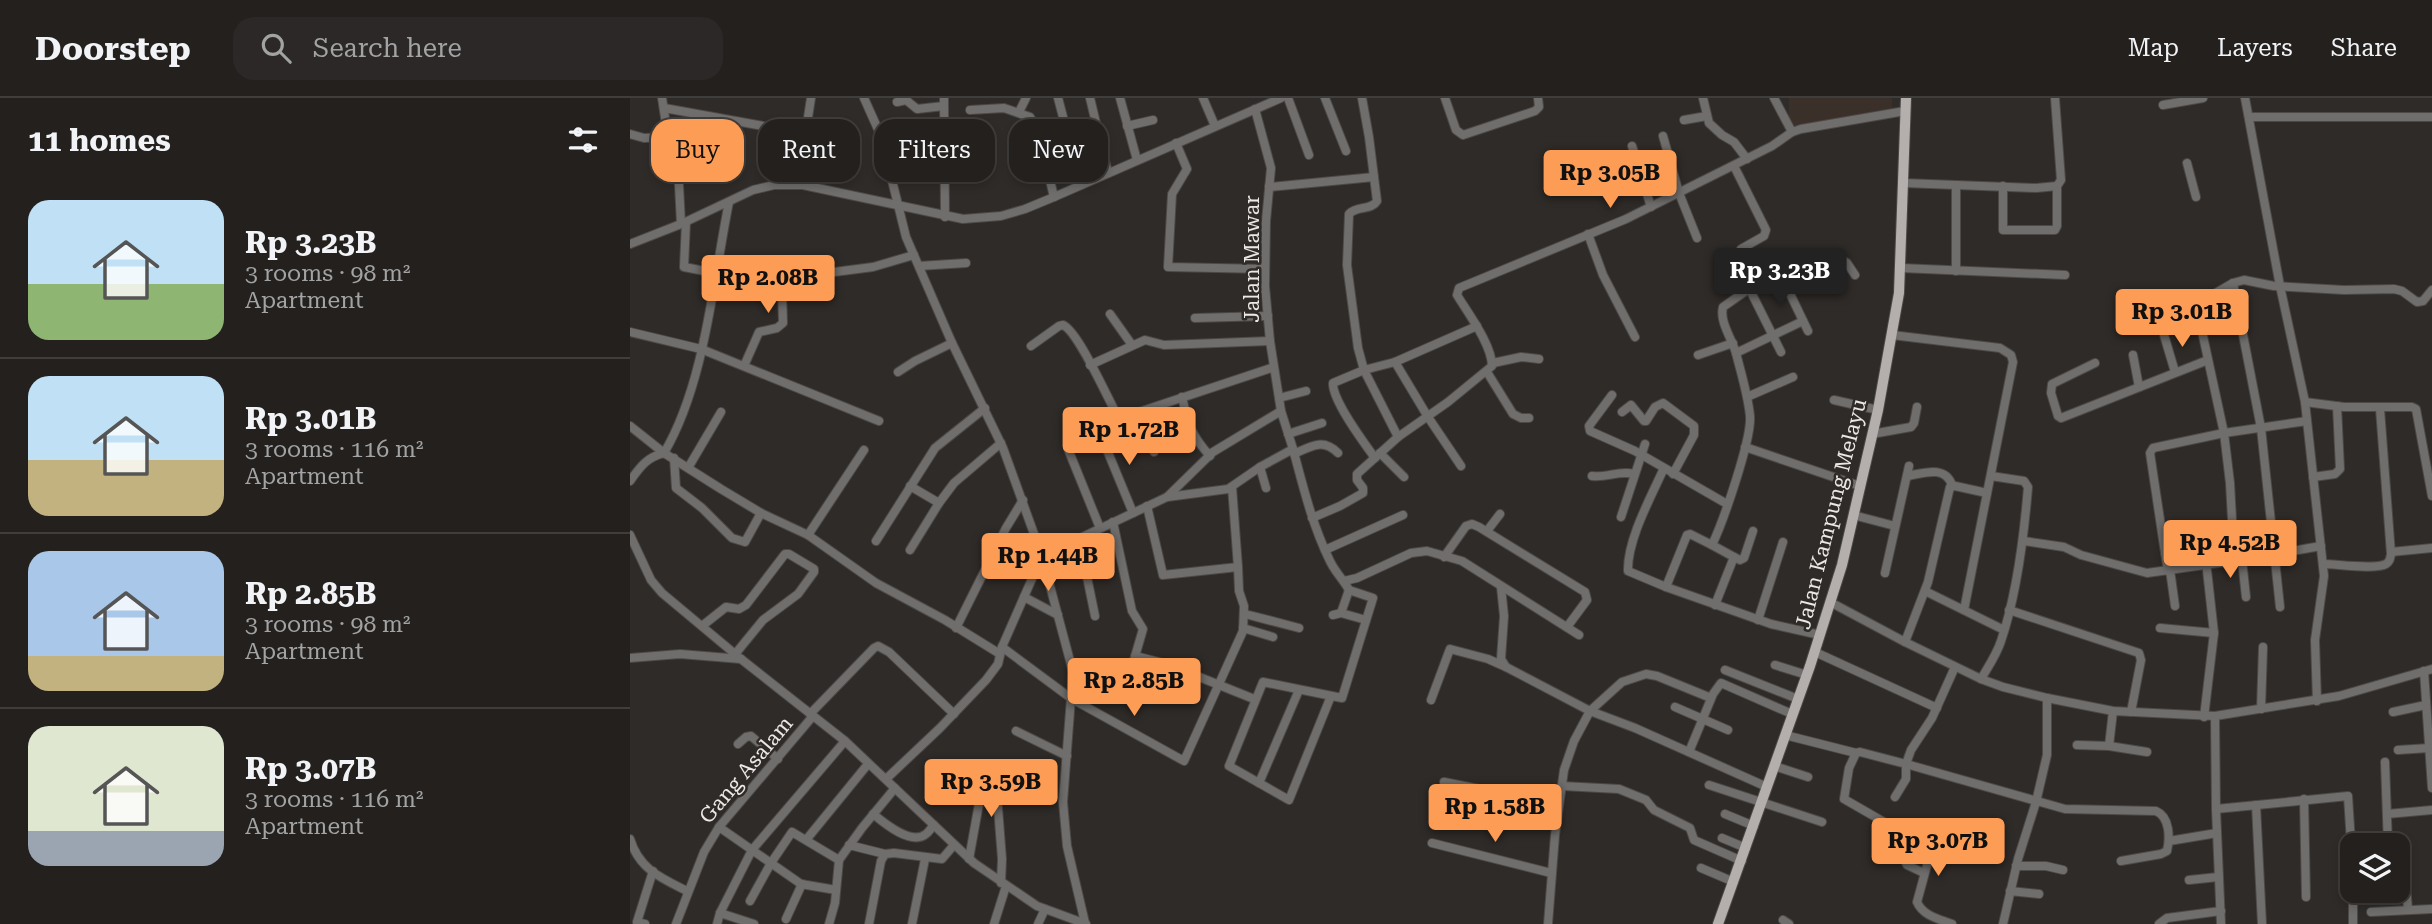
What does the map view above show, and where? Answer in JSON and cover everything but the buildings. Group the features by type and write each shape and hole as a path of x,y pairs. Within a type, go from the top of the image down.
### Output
{"main road":[{"name":"Jalan Kampung Melayu","path":"1718,924 1815,652 1842,565 1878,410 1899,293 1906,98"}],"street":[{"path":"662,98 665,119"},
{"path":"803,185 805,137 811,98"},
{"path":"864,98 881,136 896,206 914,255 952,344 985,408 1023,500 1058,615 1073,672 1063,802 1067,846 1085,923"},
{"path":"1004,98 1004,108"},
{"path":"1019,112 1026,98"},
{"path":"1058,98 1082,186"},
{"path":"1090,98 1095,119"},
{"path":"1120,98 1137,160"},
{"path":"1202,98 1214,126"},
{"path":"1108,173 1281,98"},
{"path":"1288,98 1309,155"},
{"path":"1325,98 1346,152"},
{"path":"1362,98 1376,203 1352,210 1349,218 1347,265 1358,348 1364,370 1398,437"},
{"path":"1445,98 1456,130 1463,135 1535,111 1539,107 1538,98"},
{"path":"1703,98 1707,116 1717,131 1734,142 1746,159"},
{"path":"1774,98 1792,132"},
{"path":"2003,187 2003,230 2055,230 2057,186 2060,180 2055,98"},
{"path":"2163,105 2203,98"},
{"path":"2245,98 2305,402 2324,576 2315,640 2317,701"},
{"path":"897,102 906,100 917,109 944,102"},
{"path":"664,108 758,125"},
{"path":"970,110 1004,108 1030,117 1038,130 1054,197"},
{"name":"Jalan Mawar","path":"1255,109 1272,167 1266,221 1265,269 1270,341 1281,411 1312,517 1337,575 1349,590"},
{"path":"1493,363 1477,327 1457,295 1457,290 1475,280 1651,207 1772,146 1792,132 1905,111"},
{"path":"1684,120 1707,116"},
{"path":"2249,117 2432,117"},
{"path":"1127,126 1153,120"},
{"path":"630,134 651,138"},
{"path":"1663,136 1679,193 1698,238"},
{"path":"1177,143 1187,169 1172,194 1168,267 1265,269"},
{"path":"1632,146 1651,207"},
{"path":"2187,163 2196,197"},
{"path":"1734,166 1766,230 1764,236 1741,249"},
{"path":"1269,187 1374,177"},
{"path":"678,182 684,223 684,267 782,293"},
{"path":"945,182 945,217"},
{"path":"630,244 684,223 753,190 774,185 803,185 945,217 980,219 1026,209 1090,182"},
{"path":"1904,183 2036,188 2057,186"},
{"path":"1956,185 1956,271"},
{"path":"664,453 684,411 701,349 729,202"},
{"path":"1588,234 1603,275 1635,337"},
{"path":"744,366 759,332 777,328 783,323 782,293 789,284 811,275 873,267 914,255"},
{"path":"1712,545 1745,447 1750,418 1736,353 1721,311 1723,307 1779,271 1798,263 1845,260 1855,275"},
{"path":"1813,261 1822,284"},
{"path":"919,267 966,263"},
{"path":"1901,268 2064,275"},
{"path":"1779,271 1808,331"},
{"path":"2246,597 2231,539 2233,532 2230,483 2224,433 2198,306 2200,302 2233,283 2244,280 2280,286 2363,291 2387,288 2402,291 2417,302 2423,301 2432,290"},
{"path":"2233,283 2261,428 2280,607"},
{"path":"1750,290 1781,352"},
{"path":"1110,314 1132,345"},
{"path":"1195,318 1268,316"},
{"path":"1736,353 1802,321"},
{"path":"1031,346 1059,326 1066,326 1077,338 1118,417 1125,418 1274,368"},
{"path":"1404,477 1377,456 1359,437 1332,387 1335,382 1364,370 1395,362 1477,327"},
{"path":"630,332 701,349 879,421"},
{"path":"1892,335 2000,348 2011,355 2013,362 1964,610"},
{"path":"2164,335 2175,372"},
{"path":"1090,365 1145,340 1164,345 1270,341"},
{"path":"1698,355 1733,343"},
{"path":"898,372 952,344"},
{"path":"2133,355 2139,387"},
{"path":"1312,517 1363,493 1357,474 1398,437 1487,372 1493,363 1521,357 1539,359"},
{"path":"2095,363 2052,384 2051,393 2061,418 2208,360"},
{"path":"1395,362 1427,417 1461,466"},
{"path":"1487,372 1513,414 1529,418"},
{"path":"1746,397 1793,377"},
{"path":"1279,398 1306,391"},
{"path":"1612,395 1589,426 1589,430 1642,454 1727,504"},
{"path":"1182,397 1188,427 1210,456"},
{"path":"1834,400 1878,410"},
{"path":"2305,402 2380,409 2416,409 2432,496"},
{"path":"1622,412 1631,405 1646,421 1655,407 1663,403 1694,426 1694,435 1673,474"},
{"path":"2313,477 2335,474 2340,469 2337,406"},
{"path":"1872,434 1911,427 1917,407"},
{"path":"876,541 935,448 985,408"},
{"path":"2323,564 2383,565 2390,561 2380,409"},
{"path":"1167,497 1210,456 1281,411"},
{"path":"688,468 721,412"},
{"path":"1137,413 1154,452"},
{"path":"2175,606 2150,453 2156,446 2307,421"},
{"path":"1288,434 1322,424"},
{"path":"630,426 664,453 761,513 808,535 876,583 1001,650 1072,699 1184,761 1243,628 1245,614 1240,591 1232,487"},
{"path":"1100,433 1133,513"},
{"path":"910,550 954,483 1000,443"},
{"path":"886,779 954,714 998,664 1001,650 1042,556 1167,497 1232,487 1260,467 1294,451 1320,443 1332,447 1338,453"},
{"path":"1620,517 1645,444"},
{"path":"1745,447 1860,486"},
{"path":"1068,449 1100,528"},
{"path":"808,535 864,450"},
{"path":"630,481 644,462 652,456 664,453"},
{"path":"674,458 676,488 702,508 732,538 745,542 761,513"},
{"path":"1885,573 1909,466"},
{"path":"1260,467 1266,488"},
{"path":"1664,468 1634,539 1628,567 1631,574 1758,620 1820,635"},
{"path":"1592,476 1619,472 1634,474"},
{"path":"1905,642 1925,591 1952,485 1949,477 1941,472 1907,476"},
{"path":"1981,679 1996,653 2009,610 2024,541 2028,484 1991,476"},
{"path":"1952,485 1987,492"},
{"path":"910,486 939,503"},
{"path":"956,628 1023,500"},
{"path":"1147,506 1163,575 1238,567"},
{"path":"1487,531 1500,514"},
{"path":"1325,550 1403,515"},
{"path":"1853,515 1895,526"},
{"path":"1073,672 1088,668 1123,672 1132,664 1143,629 1132,611 1113,522"},
{"path":"1444,557 1461,530 1469,524 1487,531 1585,592 1587,600 1567,627"},
{"path":"1666,587 1687,535 1690,534 1740,560 1744,558 1753,531"},
{"path":"2203,534 2214,633 2204,717"},
{"path":"630,537 651,580 662,593 845,741 970,859 1003,884 1045,909 1085,923"},
{"path":"1079,538 1095,616"},
{"path":"2165,553 2231,539"},
{"path":"2024,541 2064,547 2147,573 2321,546"},
{"path":"1758,620 1783,542"},
{"path":"2391,552 2432,548"},
{"path":"1344,581 1357,578 1418,551 1462,561 1579,635"},
{"path":"702,626 726,607 739,609 746,606 785,554 814,569 798,594 763,620 738,656"},
{"path":"1715,605 1734,557"},
{"path":"1498,660 1504,616 1501,587"},
{"path":"1331,696 1289,800 1229,766 1263,682 1342,698 1366,621 1373,598 1349,590 1337,614 1366,621"},
{"path":"1925,591 2004,630"},
{"path":"1024,597 1058,615"},
{"path":"1830,602 1981,679 2047,698 2113,711 2214,716 2317,701 2428,671 2426,705 2432,788"},
{"path":"2009,610 2139,653 2141,660 2130,712"},
{"path":"1245,614 1300,628"},
{"path":"1243,628 1273,637"},
{"path":"2160,628 2214,633"},
{"name":"Gang Asalam","path":"676,924 704,852 719,827 812,715 874,648 878,646 889,652 954,714"},
{"path":"2260,709 2263,647"},
{"path":"1432,699 1450,649 1498,660 1506,667 1590,711 1635,728 1767,787"},
{"path":"1815,652 1937,708"},
{"path":"630,658 680,654 738,656"},
{"path":"1135,656 1167,664 1254,699"},
{"path":"1775,665 1807,675"},
{"path":"1895,797 1906,779 1906,764 1911,750 1937,708 1955,667"},
{"path":"1725,670 1798,699"},
{"path":"1548,924 1551,873 1564,770 1574,741 1590,711 1622,682 1646,674 1711,698"},
{"path":"1689,752 1719,684 1724,683 1754,699 1792,714"},
{"path":"1259,783 1299,690"},
{"path":"2003,924 2047,755 2047,698"},
{"path":"2393,712 2426,705"},
{"path":"1675,707 1728,730"},
{"path":"2109,746 2113,711"},
{"path":"2214,716 2221,924"},
{"path":"1016,731 1067,756"},
{"path":"1785,735 1906,764 2036,802 2073,810 2157,811 2166,818 2169,841 2166,851 2122,861"},
{"path":"738,744 746,737 751,737 778,759"},
{"path":"718,924 720,913 752,850 845,741"},
{"path":"2077,745 2109,746 2147,752"},
{"path":"2398,750 2429,748"},
{"path":"1856,753 1849,768 1844,799 1891,826 1910,832 1905,861 1907,865 1924,873"},
{"path":"2385,762 2388,833"},
{"path":"806,840 869,764"},
{"path":"1774,766 1808,778"},
{"path":"995,770 1003,884 997,923"},
{"path":"970,859 981,775"},
{"path":"1444,782 1559,805"},
{"path":"1709,785 1822,822"},
{"path":"1562,786 1619,789 1636,795 1646,800 1654,810 1690,828 1694,840 1742,861"},
{"path":"829,924 839,860 895,788"},
{"path":"2216,809 2348,796 2350,833"},
{"path":"2304,799 2306,897"},
{"path":"2256,805 2262,924"},
{"path":"2387,814 2432,810"},
{"path":"873,814 891,829 916,837 926,835 934,825"},
{"path":"1725,814 1754,826"},
{"path":"1938,825 1917,902 1920,909 1952,924"},
{"path":"719,827 802,884 835,890"},
{"path":"750,901 791,833 796,833 839,860"},
{"path":"2169,841 2217,833"},
{"path":"1722,838 1746,848"},
{"path":"630,839 632,855 687,891"},
{"path":"1432,842 1551,873"},
{"path":"849,845 885,855 894,853 925,859 943,859 954,845"},
{"path":"869,924 881,861 885,855"},
{"path":"912,924 925,859"},
{"path":"2016,866 2046,866 2063,870"},
{"path":"1701,868 1734,882"},
{"path":"639,923 653,871"},
{"path":"2189,880 2218,877"},
{"path":"786,919 802,884"},
{"path":"2010,891 2039,894"},
{"path":"2353,903 2353,924"},
{"path":"2407,903 2407,911"},
{"path":"1038,924 1045,909"},
{"path":"2371,912 2432,909"},
{"path":"2159,924 2167,918 2221,911"},
{"path":"720,913 754,924"}],"shaded area":[{"path":"1789,98 1892,98 1892,108 1789,127"}]}
